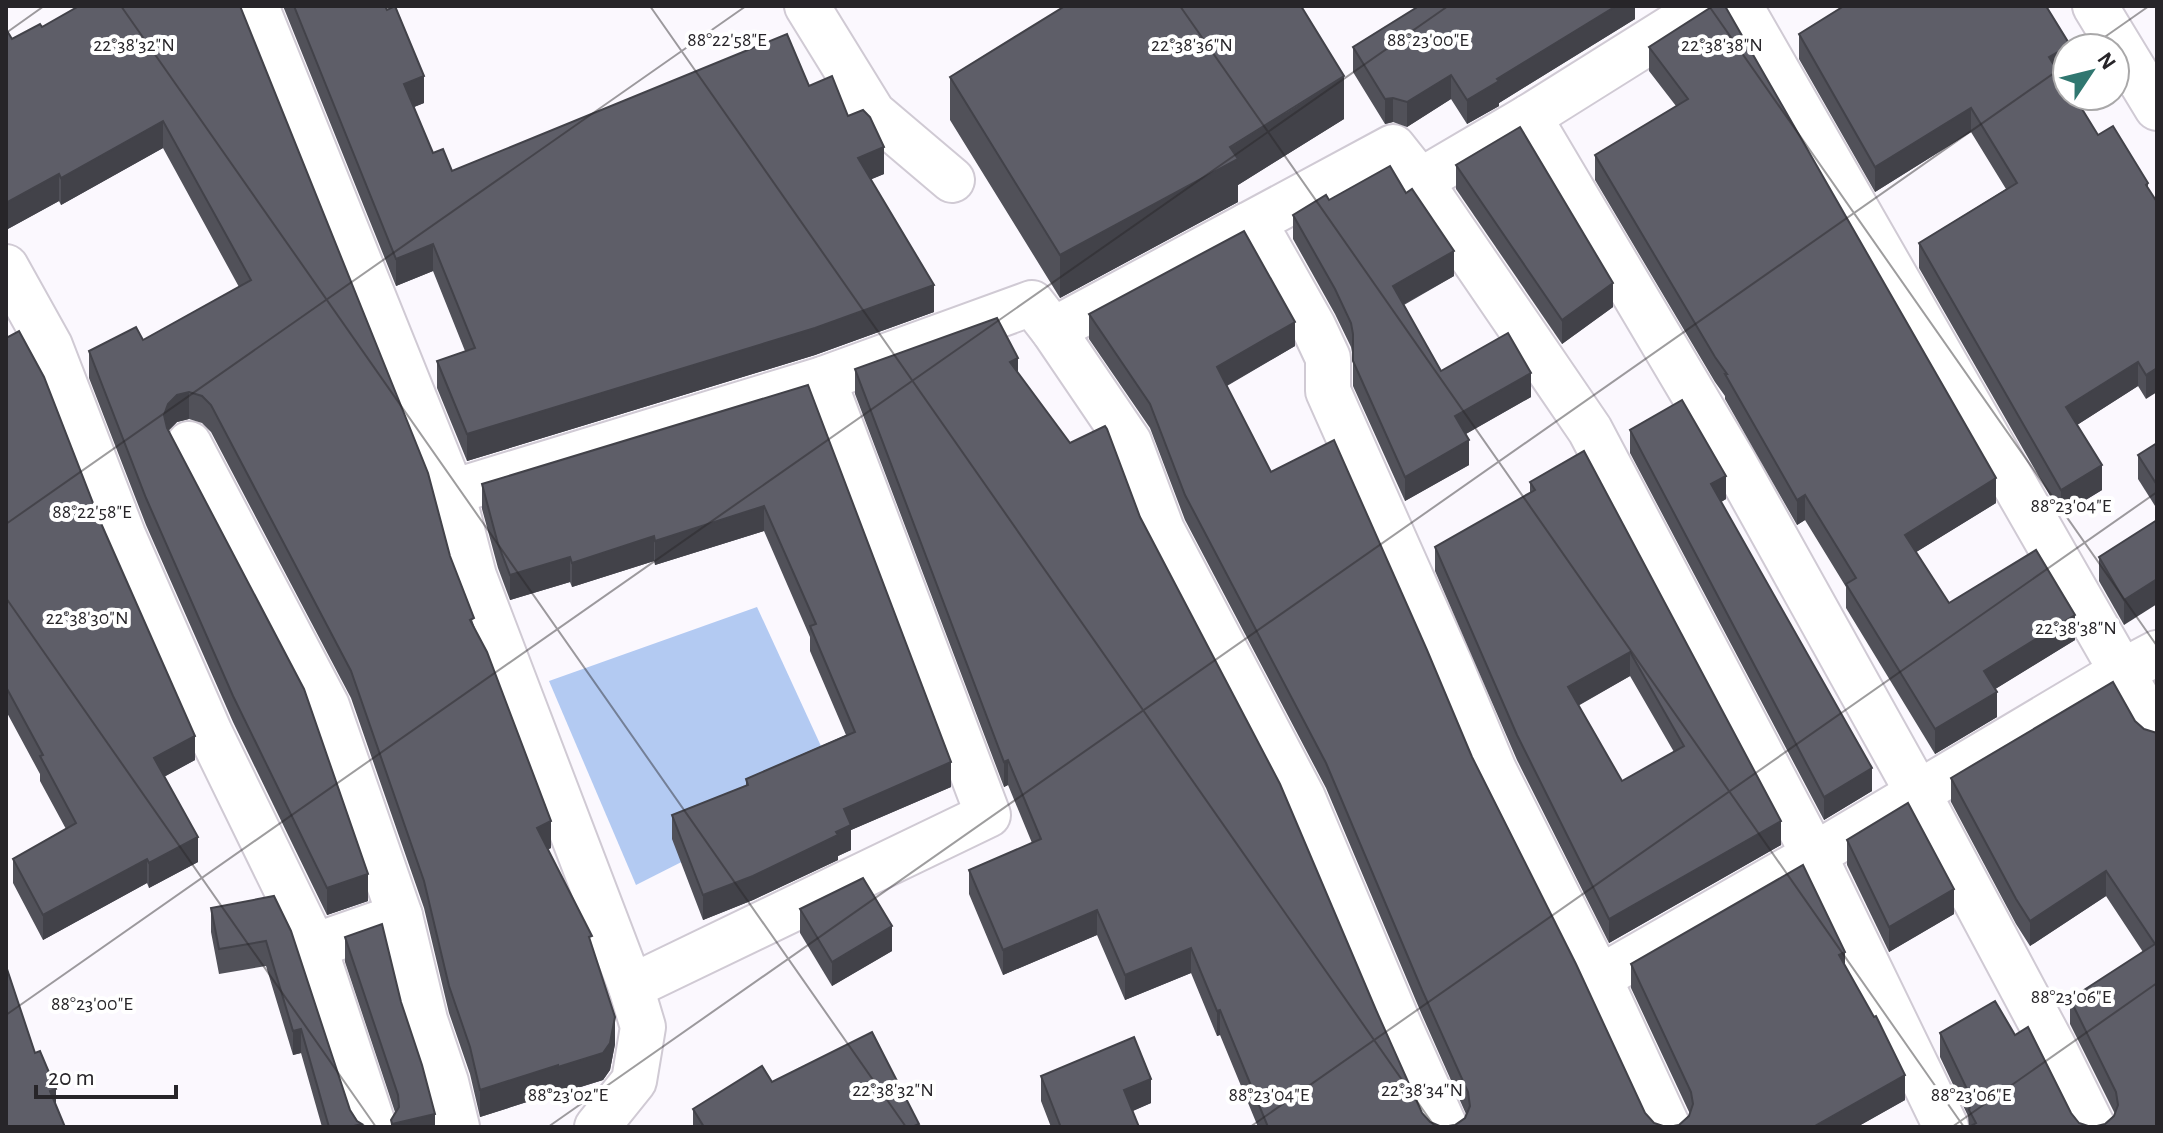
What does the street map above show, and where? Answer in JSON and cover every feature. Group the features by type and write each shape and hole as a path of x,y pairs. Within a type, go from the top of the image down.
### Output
{"street":[{"path":"256,6 452,492 474,576 631,987 643,1027 634,1081 597,1127"},
{"path":"807,6 873,113 952,180"},
{"path":"1420,181 1706,6"},
{"path":"1740,6 2140,662 2157,733"},
{"path":"2095,6 2157,108"},
{"path":"1529,117 1733,461 1918,793 2093,1127"},
{"path":"1053,330 1393,147 1420,181 1590,430 1814,855 1946,1127"},
{"path":"1248,225 1274,256 1328,358 1328,391 1494,770 1599,978 1668,1127"},
{"path":"6,267 50,346 130,549 210,733 314,946 374,1127"},
{"path":"452,492 823,379 1032,303 1129,442 1162,530 1303,798 1445,1127"},
{"path":"631,987 988,815 823,379"},
{"path":"189,444 327,706 400,916 425,1020 457,1127"},
{"path":"1599,978 2140,662"},
{"path":"314,946 400,916"}],"water":[{"path":"757,607 838,783 636,885 549,681"}],"building":[{"path":"79,6 240,6 428,473 450,556 474,618 470,620 487,652 551,821 537,828 592,936 589,937 615,1017 610,1043 603,1053 480,1090 470,1047 449,986 424,881 351,671 211,405 202,396 189,392 177,395 168,404 164,415 167,428 304,689 368,874 327,888 233,696 146,498 89,351 136,327 143,340 251,280 163,121 61,178 59,174 6,203 6,29 12,39 40,24 42,27"},
{"path":"294,6 385,6 387,10 395,6 424,76 404,84 433,153 443,149 452,171 787,34 809,86 832,76 848,116 863,110 870,117 884,147 858,158 934,285 815,328 467,434 437,361 475,348 433,244 396,259"},
{"path":"1065,6 1301,6 1344,76 1230,147 1238,159 1060,255 950,77"},
{"path":"1419,6 1616,6 1467,100 1451,75 1407,102 1385,99 1353,47"},
{"path":"1713,6 1725,6 1996,478 1905,535 1949,603 2036,550 2075,615 1984,671 1997,692 1935,729 1846,584 1856,578 1805,495 1797,500 1727,374 1595,155 1688,99 1649,47"},
{"path":"1844,6 2046,6 2062,32 2051,32 2051,112 2084,112 2098,135 2113,126 2157,202 2157,368 2146,375 2138,362 2066,407 2102,465 2061,490 1919,243 2017,183 1971,108 1875,167 1799,34"},
{"path":"1520,127 1613,283 1562,320 1456,165"},
{"path":"1390,166 1406,193 1412,189 1454,251 1393,286 1441,371 1508,333 1531,373 1455,416 1469,440 1405,477 1353,361 1351,323 1293,215 1326,195 1329,200"},
{"path":"1244,231 1295,322 1217,367 1271,472 1334,440 1472,757 1576,964 1645,1113 1654,1123 1666,1127 1442,1127 1455,1125 1465,1118 1470,1106 1468,1092 1326,763 1185,495 1150,404 1089,314"},
{"path":"997,318 1018,358 1010,362 1070,443 1105,426 1107,429 1140,517 1280,784 1422,1113 1430,1122 1442,1127 1268,1127 1191,948 1125,975 1097,910 1003,950 969,870 1041,839 1008,760 1004,762 855,369"},
{"path":"19,331 44,377 100,521 195,736 154,758 198,837 149,863 147,859 43,915 13,859 76,823 6,687 6,338"},
{"path":"808,385 951,762 844,809 851,825 836,832 838,835 753,876 703,895 672,815 748,785 746,779 855,732 810,626 816,624 764,506 655,541 654,536 572,563 570,557 510,575 482,484"},
{"path":"1682,400 1726,476 1711,484 1872,768 1824,797 1630,430"},
{"path":"2157,443 2157,485 2138,455"},
{"path":"1584,451 1781,821 1609,919 1517,735 1435,547 1535,490 1530,482","holes":["1630,652 1684,746 1622,781 1568,687"]},
{"path":"2157,520 2157,579 2124,600 2099,557"},
{"path":"2113,682 2135,721 2144,729 2157,733 2157,1127 2093,1127 2105,1124 2114,1116 2118,1105 2116,1092 2070,999 2155,944 2106,871 2030,921 1951,778"},
{"path":"1908,803 1954,889 1889,927 1847,840"},
{"path":"1803,865 1845,952 1839,955 1876,1016 1905,1075 1813,1127 1668,1127 1679,1125 1689,1116 1693,1104 1691,1092 1631,964"},
{"path":"863,878 892,926 832,962 800,909"},
{"path":"274,896 291,931 350,1110 362,1124 329,1127 301,1029 293,1031 266,941 219,949 211,908"},
{"path":"382,924 401,1002 435,1114 392,1124 391,1120 399,1107 398,1095 345,937"},
{"path":"6,966 35,1053 40,1051 56,1089 50,1091 65,1127 6,1127"},
{"path":"1995,1001 2015,1035 2028,1027 2071,1113 2079,1123 2091,1127 1969,1127 1976,1123 1969,1110 1968,1091 1940,1033"},
{"path":"872,1032 919,1124 912,1127 704,1127 693,1109 762,1066 772,1082"},
{"path":"1134,1037 1151,1079 1124,1090 1139,1127 1057,1127 1060,1125 1041,1076"}]}
